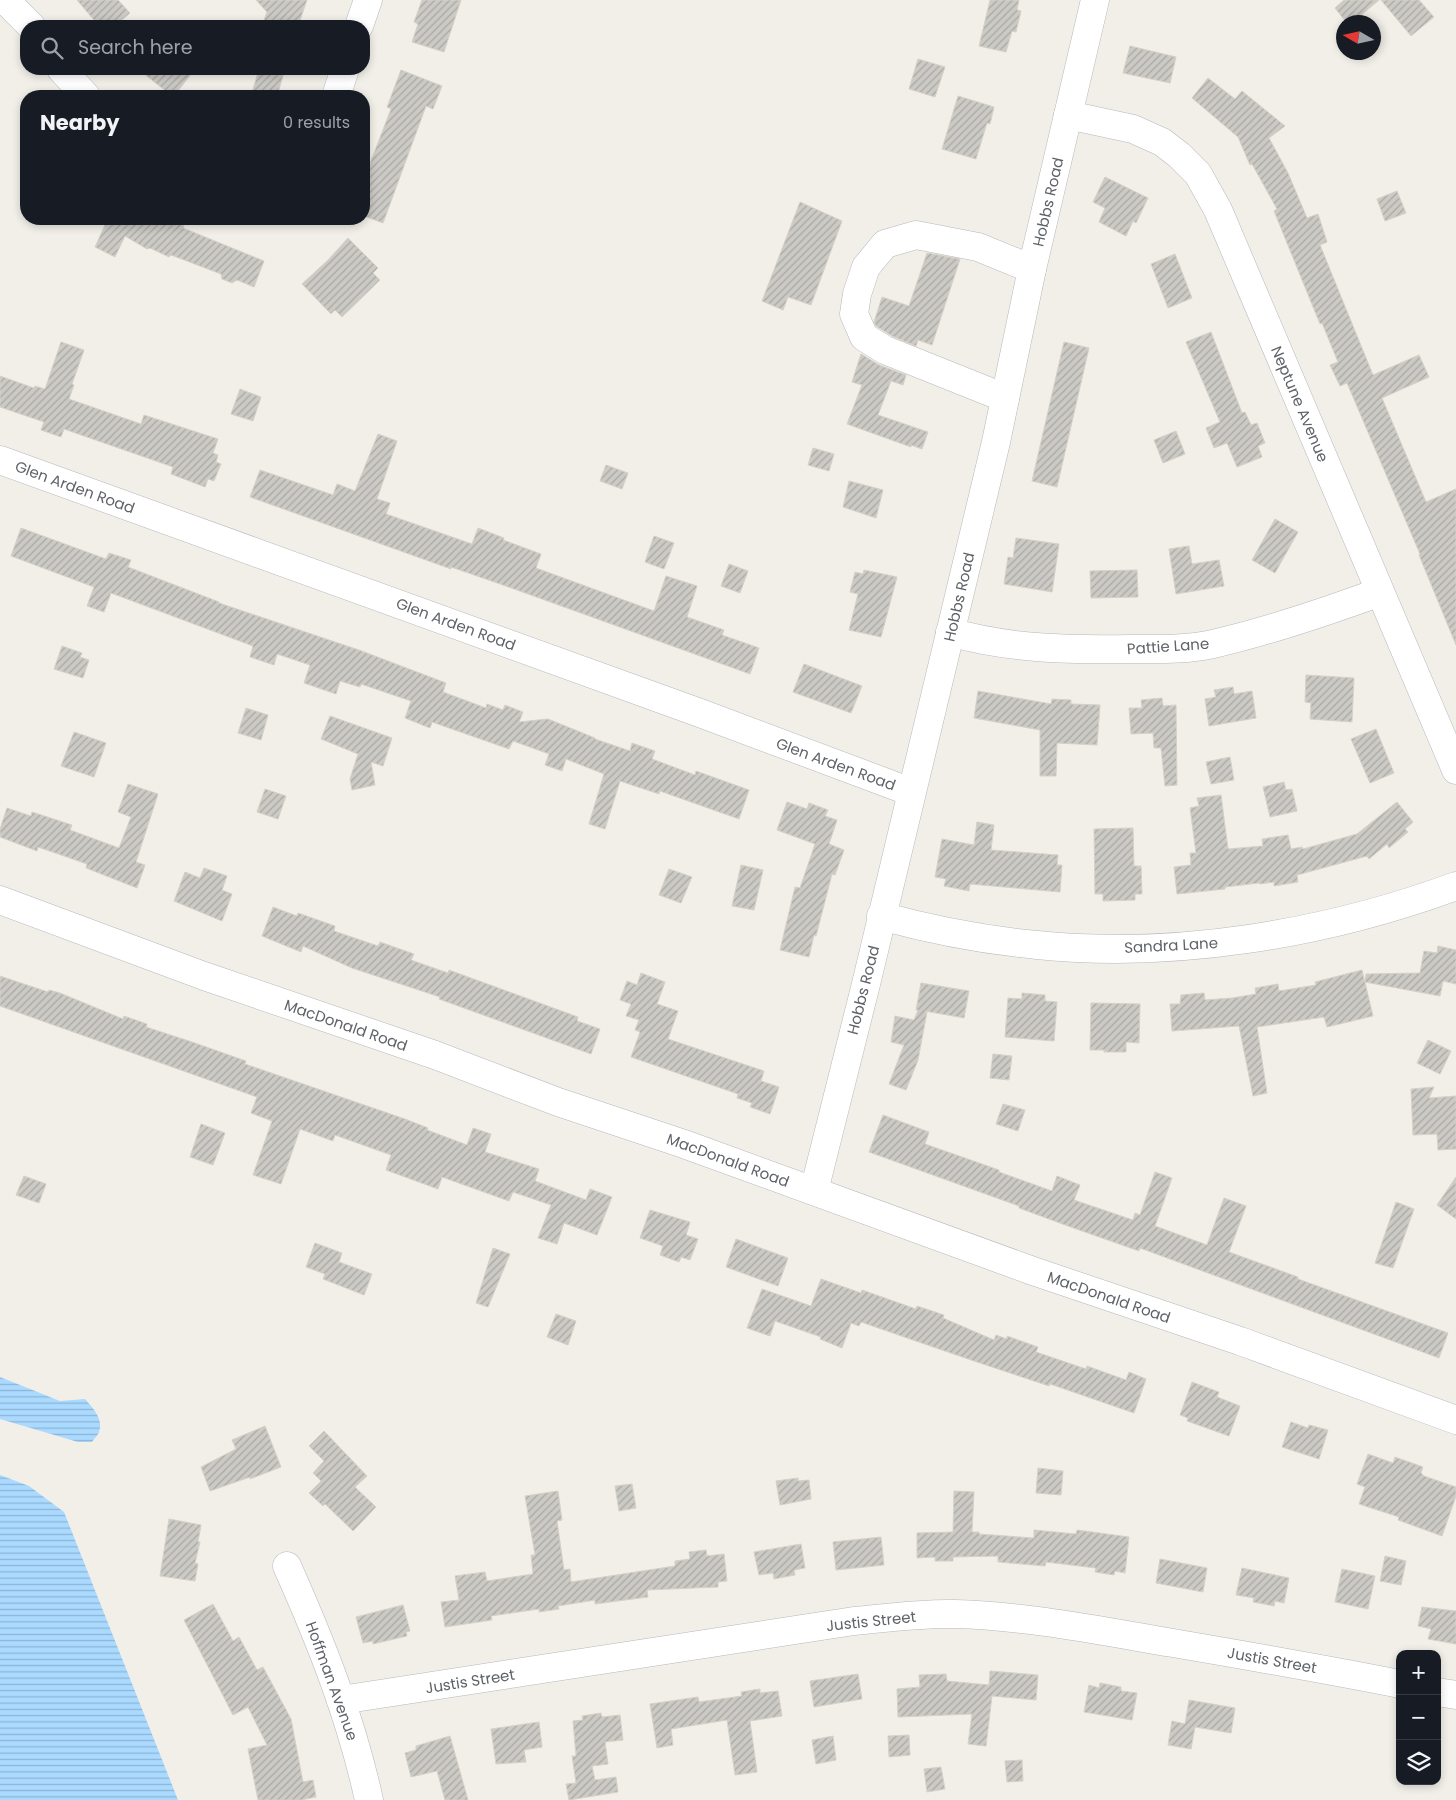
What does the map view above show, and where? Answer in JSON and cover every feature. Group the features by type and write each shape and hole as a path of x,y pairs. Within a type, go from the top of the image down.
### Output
{"street":[{"path":"5,0 25,20"},
{"path":"361,20 368,0"},
{"name":"Hobbs Road","path":"814,1191 950,632 1095,0"},
{"path":"67,75 80,90"},
{"path":"338,90 343,75"},
{"name":"Neptune Avenue","path":"1068,115 1132,129 1155,139 1179,155 1198,174 1218,210 1456,770"},
{"path":"1005,398 885,350 864,336 854,314 857,294 866,267 886,244 916,235 978,247 1032,269"},
{"name":"Glen Arden Road","path":"0,460 681,706 911,792"},
{"name":"Pattie Lane","path":"950,632 1015,646 1077,650 1178,648 1212,644 1301,620 1380,592"},
{"name":"Sandra Lane","path":"881,916 972,937 1037,945 1090,948 1170,947 1226,942 1299,930 1372,913 1456,886"},
{"name":"MacDonald Road","path":"0,900 204,976 435,1055 558,1102 684,1144 1033,1271 1240,1341 1456,1420"},
{"name":"Hoffman Avenue","path":"287,1566 313,1624 342,1700 360,1760 369,1800"},
{"name":"Justis Street","path":"342,1700 854,1622 909,1616 954,1614 1010,1617 1088,1629 1314,1667 1396,1683"},
{"path":"1441,1693 1456,1695"}],"water":[{"path":"0,1377 60,1401 85,1399 99,1418 100,1427 98,1433 92,1442 78,1442 0,1419"},
{"path":"0,1475 29,1486 64,1512 178,1800 0,1800"}],"building":[{"path":"77,0 118,0 130,13 122,20 94,20"},
{"path":"256,0 307,0 300,20 264,20 267,12"},
{"path":"422,0 461,0 444,52 412,42 418,24 414,22"},
{"path":"990,0 1019,0 1017,10 1021,11 1016,32 1012,31 1006,52 979,46"},
{"path":"1344,0 1379,0 1361,15 1340,15 1335,8"},
{"path":"1381,0 1419,0 1434,17 1411,36"},
{"path":"1130,46 1176,57 1170,83 1123,73"},
{"path":"918,59 945,67 935,97 909,89"},
{"path":"401,70 442,86 433,109 426,106 383,223 370,218 370,163 391,109 387,107"},
{"path":"146,75 190,75 179,90 164,90"},
{"path":"257,75 283,75 279,90 253,90"},
{"path":"1208,78 1235,99 1242,91 1285,126 1269,138 1288,173 1307,218 1318,214 1327,242 1320,245 1373,375 1419,355 1429,377 1382,398 1426,502 1456,489 1456,645 1420,554 1347,383 1340,386 1330,365 1338,362 1322,323 1320,324 1274,211 1277,209 1252,164 1250,165 1238,137 1192,98"},
{"path":"958,96 994,107 990,124 987,123 976,159 942,149"},
{"path":"1105,177 1148,198 1136,223 1133,221 1126,236 1099,222 1105,208 1093,202"},
{"path":"1397,191 1406,213 1385,221 1377,199"},
{"path":"800,202 842,221 811,305 788,297 783,310 762,301"},
{"path":"105,225 182,225 184,226 183,228 264,261 254,287 237,280 232,283 222,279 221,274 171,255 169,257 150,248 147,249 125,236 115,257 95,247"},
{"path":"348,238 378,268 373,273 380,280 342,317 335,310 331,314 302,284"},
{"path":"927,253 960,259 932,345 918,340 916,346 892,336 876,326 874,322 882,297 909,306"},
{"path":"1175,254 1192,298 1168,308 1151,264"},
{"path":"1211,332 1242,413 1245,412 1251,425 1257,423 1265,443 1258,446 1262,457 1237,467 1227,443 1214,448 1206,428 1220,422 1186,342"},
{"path":"61,342 84,350 72,384 74,385 69,399 141,424 144,415 218,439 213,453 218,455 216,462 221,464 214,481 208,479 205,487 171,474 173,467 64,429 61,437 41,430 44,422 0,407 0,376 34,388 35,386 45,389"},
{"path":"1064,342 1089,348 1057,487 1032,481"},
{"path":"861,354 879,365 906,375 903,385 891,381 878,415 928,432 922,449 911,445 911,447 847,424 862,385 852,382"},
{"path":"240,389 261,397 253,421 231,414"},
{"path":"1176,431 1185,454 1163,463 1154,440"},
{"path":"378,434 397,441 377,499 390,503 386,514 472,544 478,528 504,538 503,540 541,554 536,568 654,611 666,576 697,586 687,617 724,630 722,635 759,648 750,674 250,497 260,470 333,495 337,484 355,491"},
{"path":"813,448 834,454 829,471 808,465"},
{"path":"606,465 628,473 622,489 600,481"},
{"path":"849,481 883,490 876,518 843,507"},
{"path":"1275,519 1298,532 1275,573 1252,560"},
{"path":"21,528 106,559 109,553 131,560 128,567 219,603 359,650 446,683 443,692 486,708 487,704 503,710 505,705 523,712 519,722 548,719 595,739 630,751 632,743 655,751 652,759 695,775 696,771 749,790 739,819 660,791 659,794 620,781 605,829 589,824 604,774 566,759 562,771 545,765 549,754 513,741 509,749 432,722 430,728 405,718 411,701 361,684 360,687 340,681 336,694 304,683 310,665 277,654 274,665 250,657 253,646 111,593 104,612 87,606 94,587 11,556"},
{"path":"654,536 674,543 664,569 645,562"},
{"path":"1016,538 1059,544 1052,592 1004,584 1008,557 1013,558"},
{"path":"1189,546 1192,564 1219,560 1224,586 1176,594 1169,549"},
{"path":"729,564 748,571 740,593 721,586"},
{"path":"864,570 897,577 881,637 849,630 858,594 850,592 855,572 863,574"},
{"path":"1137,570 1138,597 1091,598 1090,571"},
{"path":"62,646 82,653 80,657 89,660 83,678 54,669"},
{"path":"804,664 862,686 851,713 793,692"},
{"path":"1306,675 1354,678 1352,722 1310,719 1311,703 1305,702"},
{"path":"1233,687 1234,694 1252,691 1256,718 1209,726 1205,699 1216,697 1214,690"},
{"path":"978,691 1051,704 1052,699 1071,700 1071,704 1100,705 1097,745 1057,743 1056,776 1040,776 1040,730 974,718"},
{"path":"1162,698 1163,706 1176,705 1177,785 1165,786 1161,748 1154,748 1153,733 1131,734 1129,708 1142,708 1141,700"},
{"path":"246,708 268,715 261,740 238,733"},
{"path":"330,716 392,738 383,766 371,762 375,785 352,790 350,779 358,754 321,739"},
{"path":"1376,729 1394,773 1370,783 1351,739"},
{"path":"74,732 106,743 94,777 61,766"},
{"path":"1230,757 1234,780 1211,784 1206,762"},
{"path":"1284,782 1286,790 1292,789 1297,811 1270,817 1263,787"},
{"path":"128,784 158,794 136,862 145,865 137,888 86,868 87,864 38,847 37,851 0,837 0,829 7,808 31,816 32,812 72,825 70,830 119,848 131,817 118,812"},
{"path":"265,789 286,796 278,819 257,812"},
{"path":"1221,795 1228,849 1263,846 1262,839 1288,835 1291,849 1302,847 1303,849 1357,834 1397,802 1413,822 1405,829 1408,832 1389,848 1387,844 1369,859 1367,856 1297,875 1298,882 1274,886 1274,882 1259,883 1177,894 1174,867 1191,865 1190,853 1196,853 1190,808 1199,806 1197,798"},
{"path":"787,802 807,809 809,803 828,810 825,816 837,820 829,844 844,850 835,875 832,874 809,957 780,950 795,887 800,888 815,844 777,830"},
{"path":"977,822 994,825 991,850 1058,855 1057,865 1062,865 1060,892 970,884 969,891 944,886 946,879 935,877 942,839 974,845"},
{"path":"1133,828 1134,866 1141,866 1142,894 1135,894 1135,900 1103,901 1103,894 1095,894 1094,829"},
{"path":"741,865 763,870 754,910 732,906"},
{"path":"204,868 227,876 222,890 232,894 222,921 174,901 185,872 200,878"},
{"path":"669,869 692,877 681,903 659,895"},
{"path":"273,907 297,916 298,913 335,926 334,931 378,946 380,942 414,954 411,960 448,973 449,970 578,1017 577,1021 600,1029 591,1054 439,999 440,997 352,968 303,946 301,952 262,936"},
{"path":"1438,946 1456,950 1456,984 1443,981 1440,996 1365,982 1366,974 1420,973 1424,951 1437,953"},
{"path":"1362,970 1373,1016 1327,1027 1324,1017 1257,1027 1267,1093 1253,1096 1239,1026 1172,1031 1170,1004 1180,1004 1181,995 1204,993 1205,1000 1232,998 1256,994 1255,988 1278,984 1279,991 1316,985 1315,982"},
{"path":"641,973 665,982 657,1004 678,1011 668,1039 764,1071 761,1081 779,1087 770,1114 750,1107 752,1103 737,1098 738,1094 631,1057 640,1032 635,1030 639,1020 626,1016 631,1004 620,1000 627,981 637,985"},
{"path":"0,976 48,992 49,990 60,993 123,1019 124,1016 147,1024 146,1027 246,1061 245,1064 405,1119 428,1128 427,1130 467,1145 473,1128 491,1134 485,1152 539,1169 535,1181 586,1200 590,1189 612,1197 597,1235 564,1223 557,1244 538,1238 551,1205 513,1192 509,1201 442,1177 438,1189 386,1170 391,1155 335,1135 333,1141 300,1129 281,1184 253,1175 272,1121 251,1113 257,1097 0,1006"},
{"path":"921,983 969,991 964,1018 925,1011 927,1012 918,1060 906,1090 889,1084 904,1045 891,1042 895,1016 914,1020 918,1010 916,1010"},
{"path":"1022,993 1045,995 1045,1001 1057,1002 1054,1041 1005,1037 1008,998 1022,999"},
{"path":"1091,1003 1140,1004 1139,1043 1126,1042 1126,1052 1090,1050"},
{"path":"1428,1040 1451,1051 1440,1074 1417,1063"},
{"path":"993,1054 1012,1056 1009,1080 990,1078"},
{"path":"1434,1087 1429,1098 1456,1096 1456,1149 1438,1150 1437,1134 1413,1135 1411,1089"},
{"path":"1003,1104 1025,1110 1018,1131 996,1124"},
{"path":"883,1115 929,1132 925,1144 1052,1191 1057,1176 1080,1185 1074,1200 1133,1220 1135,1213 1140,1215 1155,1172 1172,1178 1155,1226 1207,1245 1224,1198 1246,1206 1229,1252 1448,1333 1439,1358 1140,1248 1139,1251 1068,1226 1019,1208 1019,1206 869,1152"},
{"path":"201,1124 225,1133 213,1165 190,1157"},
{"path":"24,1176 46,1184 39,1203 16,1195"},
{"path":"1456,1177 1456,1219 1437,1205"},
{"path":"1396,1202 1414,1209 1393,1268 1375,1263"},
{"path":"650,1210 690,1222 686,1235 698,1239 690,1260 681,1257 679,1262 660,1255 663,1246 640,1238"},
{"path":"736,1239 788,1258 778,1286 726,1267"},
{"path":"315,1243 342,1253 339,1262 372,1274 364,1295 323,1279 325,1274 306,1267"},
{"path":"493,1248 510,1254 488,1307 476,1303"},
{"path":"821,1279 861,1293 862,1290 916,1309 917,1306 944,1315 943,1318 994,1340 996,1335 1007,1339 1007,1336 1038,1347 1036,1352 1086,1369 1087,1366 1126,1380 1129,1372 1146,1379 1134,1413 861,1322 859,1326 851,1323 842,1348 820,1339 821,1337 775,1321 770,1336 747,1328 762,1289 811,1306"},
{"path":"556,1314 576,1321 568,1345 547,1337"},
{"path":"1192,1382 1219,1392 1217,1397 1240,1406 1229,1436 1187,1421 1188,1418 1180,1415"},
{"path":"1291,1422 1308,1428 1309,1425 1328,1430 1319,1459 1282,1447"},
{"path":"265,1426 281,1467 210,1491 201,1467 236,1449 232,1440"},
{"path":"324,1431 367,1476 355,1487 376,1507 353,1531 325,1504 323,1506 309,1493 321,1481 313,1473 324,1461 309,1446"},
{"path":"1368,1454 1393,1463 1395,1457 1423,1467 1421,1473 1424,1476 1456,1487 1456,1496 1442,1536 1398,1520 1399,1517 1359,1504 1365,1487 1357,1484"},
{"path":"1038,1468 1063,1471 1061,1495 1036,1493"},
{"path":"798,1478 798,1481 809,1480 811,1499 780,1505 776,1481"},
{"path":"632,1484 636,1508 619,1511 615,1486"},
{"path":"558,1491 562,1520 557,1521 564,1570 570,1569 571,1582 675,1566 675,1561 690,1559 689,1552 706,1550 707,1556 724,1554 727,1581 718,1582 718,1587 647,1590 648,1597 595,1604 595,1600 558,1606 559,1609 539,1612 539,1609 491,1616 492,1620 445,1627 441,1602 459,1600 455,1576 485,1572 487,1581 533,1574 531,1555 535,1555 525,1496"},
{"path":"954,1491 974,1492 972,1532 979,1532 979,1534 1034,1538 1034,1530 1076,1534 1077,1530 1129,1537 1125,1573 1115,1571 1114,1575 1095,1572 1096,1568 1046,1562 1045,1566 998,1562 998,1556 953,1557 953,1561 935,1561 935,1557 917,1558 917,1533 953,1532"},
{"path":"169,1519 201,1525 198,1542 200,1542 195,1563 198,1564 195,1581 160,1576"},
{"path":"881,1537 884,1565 836,1570 833,1542"},
{"path":"801,1544 805,1568 794,1570 795,1575 774,1579 773,1573 759,1575 754,1552"},
{"path":"1385,1556 1406,1561 1401,1585 1380,1581"},
{"path":"1160,1559 1207,1568 1203,1592 1156,1583"},
{"path":"1242,1568 1289,1578 1284,1603 1275,1601 1274,1606 1253,1602 1254,1598 1236,1595"},
{"path":"1342,1569 1375,1576 1368,1609 1335,1602"},
{"path":"213,1604 233,1641 239,1637 257,1670 263,1667 291,1719 303,1782 313,1780 316,1797 301,1800 258,1800 248,1749 267,1745 248,1707 233,1715 184,1620"},
{"path":"403,1605 410,1631 406,1632 407,1636 373,1644 373,1641 363,1643 356,1617"},
{"path":"1422,1607 1456,1611 1456,1644 1428,1639 1431,1629 1418,1626"},
{"path":"990,1671 1038,1675 1036,1700 992,1696 986,1746 968,1744 972,1714 898,1717 897,1689 920,1687 919,1675 946,1674 947,1681 989,1685"},
{"path":"858,1674 862,1699 814,1707 810,1681"},
{"path":"1100,1683 1121,1687 1121,1691 1137,1693 1132,1720 1084,1712 1089,1685 1099,1688"},
{"path":"760,1689 760,1693 778,1691 782,1716 750,1721 757,1772 735,1775 727,1720 671,1729 673,1745 657,1748 650,1704 698,1697 699,1702 742,1696 741,1692"},
{"path":"1189,1700 1235,1708 1231,1733 1195,1727 1191,1749 1168,1745 1172,1721 1185,1724"},
{"path":"601,1713 602,1717 620,1715 623,1740 605,1742 608,1764 592,1766 595,1780 616,1777 618,1792 569,1800 566,1784 576,1783 572,1756 576,1756 573,1721 583,1720 582,1716"},
{"path":"539,1722 542,1747 524,1750 526,1762 496,1764 491,1729"},
{"path":"909,1735 910,1755 889,1757 888,1736"},
{"path":"450,1736 468,1800 445,1800 437,1771 411,1777 405,1753 416,1750 416,1746"},
{"path":"833,1736 836,1760 816,1764 812,1740"},
{"path":"1022,1760 1023,1781 1007,1782 1005,1761"},
{"path":"941,1767 945,1789 927,1792 924,1769"}]}
